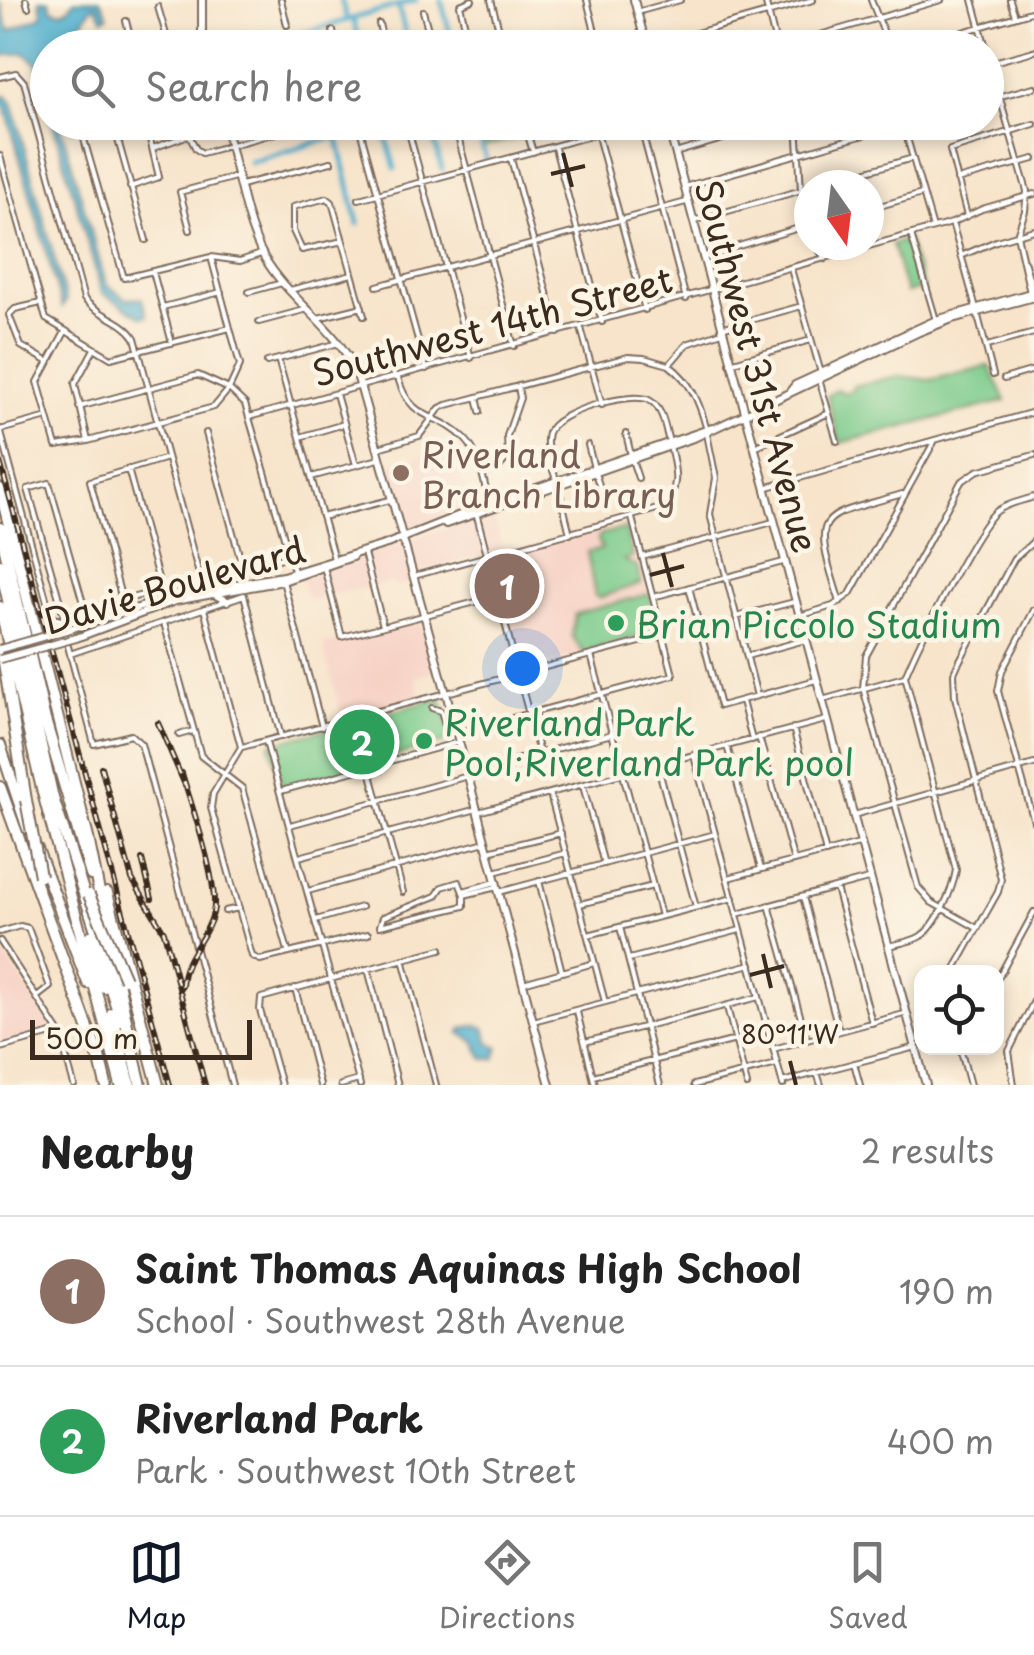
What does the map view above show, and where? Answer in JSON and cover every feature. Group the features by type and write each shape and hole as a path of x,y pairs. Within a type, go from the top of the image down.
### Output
{"highway":[{"path":"0,489 156,1085"},
{"path":"0,506 56,809 128,1034"},
{"path":"0,528 14,586"},
{"path":"0,564 106,924"},
{"path":"0,576 38,756 128,1085"},
{"path":"0,608 42,790 128,1085"},
{"path":"0,640 40,876 84,1002 106,1085"},
{"path":"0,640 92,993"},
{"path":"24,644 90,894 125,979 156,1085"},
{"path":"0,745 28,829"},
{"path":"70,764 128,1034 128,1085"},
{"path":"0,771 60,904 128,1085"},
{"path":"0,787 99,1058"}],"main road":[{"path":"202,0 202,30"},
{"path":"634,0 642,30"},
{"path":"229,140 262,254 282,283 341,343 361,387 550,1085"},
{"name":"Southwest 31st Avenue","path":"672,140 914,1040"},
{"name":"Davie Boulevard","path":"820,376 936,320 1033,294"},
{"name":"Davie Boulevard","path":"291,575 670,444 743,414 795,385 976,310"},
{"path":"919,332 936,320"},
{"name":"Davie Boulevard","path":"670,444 708,429"},
{"name":"Davie Boulevard","path":"440,525 489,504 581,478 594,470"},
{"path":"476,514 489,504"},
{"name":"Davie Boulevard","path":"0,640 24,644 76,638 203,594 324,567 361,551"},
{"name":"Davie Boulevard","path":"0,659 24,644 195,590 269,581"},
{"path":"244,595 250,586"},
{"path":"203,594 219,595 226,601"},
{"name":"Southwest 31st Avenue","path":"918,1055 926,1085"}],"street":[{"path":"26,0 28,7"},
{"path":"281,0 287,25"},
{"path":"467,30 460,5 472,0"},
{"path":"491,0 499,30"},
{"path":"586,0 594,30"},
{"path":"638,12 680,0"},
{"path":"765,0 772,30"},
{"path":"709,30 813,0"},
{"path":"872,0 883,30"},
{"path":"836,30 940,0"},
{"path":"972,0 981,30"},
{"path":"1010,0 1015,16"},
{"path":"158,7 165,30"},
{"path":"424,10 429,30"},
{"path":"967,30 1034,11"},
{"path":"126,21 128,30"},
{"path":"379,24 380,30"},
{"path":"1004,59 1034,51"},
{"path":"0,77 16,73 24,82 30,103"},
{"path":"1004,95 1034,87"},
{"path":"1004,108 1031,195 1017,234 1020,258 1033,294"},
{"path":"1004,132 1034,124"},
{"path":"40,140 86,303 130,330 139,352 200,578"},
{"path":"84,140 124,278 211,257 240,260 262,254"},
{"path":"118,140 146,240"},
{"path":"130,187 160,177 150,140"},
{"path":"153,148 175,140"},
{"path":"192,140 199,152 252,140"},
{"path":"363,140 426,369"},
{"path":"411,140 471,358"},
{"path":"458,140 514,346"},
{"path":"529,140 533,152"},
{"path":"359,199 580,140"},
{"path":"599,140 644,310"},
{"path":"645,140 686,299"},
{"path":"675,153 719,140"},
{"path":"797,140 799,170"},
{"path":"684,187 847,140"},
{"path":"909,140 934,228"},
{"path":"967,216 950,150 980,140"},
{"path":"554,147 602,322"},
{"path":"0,156 46,319 110,358 230,328"},
{"path":"511,158 558,334"},
{"path":"871,170 913,158"},
{"path":"957,180 1034,159"},
{"path":"190,230 180,192 331,162"},
{"path":"693,222 794,192"},
{"path":"884,205 923,194"},
{"name":"Southwest 14th Street","path":"884,242 952,224 1031,195"},
{"path":"343,241 302,250 292,232 293,207 330,199 343,241 364,316"},
{"path":"377,286 688,202"},
{"path":"952,224 993,375"},
{"path":"702,257 794,230"},
{"path":"961,256 1034,230"},
{"path":"911,234 936,320"},
{"path":"65,332 38,382 53,443 62,448 214,407 229,389 240,365 211,257"},
{"name":"Southwest 14th Street","path":"249,417 819,260"},
{"path":"791,269 837,441"},
{"path":"152,272 172,343"},
{"path":"290,290 352,274"},
{"path":"249,292 282,283"},
{"path":"163,308 221,292"},
{"path":"41,303 15,309 9,315 21,346 47,361"},
{"path":"669,366 687,344 802,306"},
{"path":"318,318 362,307"},
{"path":"259,322 308,309"},
{"path":"581,328 602,405"},
{"path":"987,346 1034,333"},
{"path":"730,363 811,340"},
{"path":"266,362 341,343"},
{"path":"384,345 408,404 465,439 481,471 489,504"},
{"path":"88,441 75,384 94,350"},
{"path":"378,448 418,436 440,408 476,397 628,357 669,366 682,375 696,395 708,429 716,478 710,514 757,696"},
{"path":"278,360 334,558"},
{"path":"1004,378 1034,370"},
{"path":"79,407 198,374 242,398 289,559 322,727"},
{"path":"481,471 500,466 508,457 507,436 520,398 518,386"},
{"path":"336,394 356,465"},
{"path":"414,576 632,518 661,508 669,501 677,480 662,414 656,405 635,396 555,421 547,438 570,534"},
{"path":"476,397 480,411"},
{"path":"763,488 1034,412"},
{"path":"752,448 829,413"},
{"path":"46,417 0,429 53,618 200,578 289,559"},
{"path":"300,437 344,424"},
{"path":"206,434 243,568"},
{"path":"626,434 638,478"},
{"path":"799,616 840,602 850,594 936,440"},
{"path":"588,446 600,488"},
{"path":"977,928 924,898 918,886 863,688 866,656 957,488 978,471 1034,455"},
{"path":"122,600 90,481 167,458"},
{"path":"311,478 381,459"},
{"path":"128,469 161,589"},
{"path":"85,610 49,484 28,489 94,744 128,735 136,736 142,746 232,1085"},
{"path":"840,602 823,534 826,522 843,510 905,494"},
{"path":"889,946 921,936 941,908 955,878 956,863 905,676 986,523 1008,505 1034,498"},
{"path":"322,517 393,499"},
{"path":"888,499 896,511"},
{"path":"476,514 539,753"},
{"path":"281,791 369,767 530,714 674,675 632,518"},
{"path":"642,557 773,522"},
{"path":"957,965 998,892 1001,879 955,697 954,673 1014,559 1034,540"},
{"path":"361,551 383,626"},
{"path":"269,581 283,572 289,559"},
{"path":"653,596 784,562"},
{"path":"324,567 342,636 497,596"},
{"path":"689,587 720,706 816,680"},
{"path":"836,590 850,594"},
{"path":"70,654 244,595 281,738"},
{"path":"736,617 795,601"},
{"path":"204,609 241,747"},
{"path":"1034,610 1002,670 998,691 1034,822"},
{"path":"164,623 201,756 242,788 288,952"},
{"path":"368,934 255,960 210,801 241,747 663,636"},
{"path":"746,656 806,640"},
{"path":"591,656 661,916"},
{"path":"822,700 905,676"},
{"path":"742,700 752,740"},
{"path":"432,708 441,711 446,733 458,737"},
{"path":"530,714 548,734"},
{"path":"299,857 828,720"},
{"path":"792,728 826,853"},
{"path":"179,735 193,731"},
{"path":"290,825 612,734"},
{"path":"759,738 794,861"},
{"path":"266,742 359,1083 341,1085"},
{"path":"727,746 761,870"},
{"path":"694,755 782,1083 914,1048"},
{"path":"854,815 1034,764"},
{"path":"657,765 696,907"},
{"path":"369,767 403,892"},
{"path":"582,784 604,864"},
{"path":"550,794 606,1002"},
{"path":"488,852 561,832"},
{"path":"464,893 539,881 716,834"},
{"path":"308,890 486,842"},
{"path":"728,878 862,844"},
{"path":"494,872 566,853"},
{"path":"737,914 871,879"},
{"path":"539,881 562,972"},
{"path":"459,882 464,893 464,906 390,926 380,924 383,917 436,896 442,887 459,882"},
{"path":"580,904 652,886"},
{"path":"836,888 872,1023"},
{"path":"802,896 839,1031"},
{"path":"588,936 733,898"},
{"path":"769,906 806,1040"},
{"path":"316,920 361,907"},
{"path":"225,911 239,908"},
{"path":"1004,967 1034,912"},
{"path":"0,932 25,925 50,987 37,997"},
{"path":"620,927 660,1085"},
{"path":"629,959 742,930"},
{"path":"0,941 59,1032 74,1085"},
{"path":"281,1085 260,1010 262,998 441,948"},
{"path":"402,958 436,1085"},
{"path":"523,982 594,963"},
{"path":"533,1021 750,964"},
{"path":"368,969 398,1085"},
{"path":"295,988 320,1085"},
{"path":"584,1042 760,998"},
{"path":"1014,1085 1009,1051 1034,1001"},
{"path":"727,1006 747,1085"},
{"path":"576,1010 595,1085"},
{"path":"774,1049 907,1014"},
{"path":"0,1048 59,1032"},
{"path":"592,1076 736,1040"},
{"path":"962,1055 970,1085"},
{"path":"854,1063 860,1085"},
{"path":"694,1085 777,1064"},
{"path":"817,1072 820,1085"}],"shaded area":[{"path":"454,448 470,508 405,533 386,465"},
{"path":"492,512 503,550 419,572 409,583 395,587 393,582 308,600 301,578"},
{"path":"631,523 660,634 520,671 490,559"},
{"path":"416,620 421,623 434,672 416,677 421,697 342,718 323,645"},
{"path":"0,948 29,992 53,1030 0,1044"}],"green space":[{"path":"481,140 510,140 483,147"},
{"path":"907,240 923,288 906,293 892,244"},
{"path":"989,366 1006,401 840,443 827,396 838,389 843,393 853,390 853,386 898,376 930,380"},
{"path":"625,529 633,557 624,560 637,567 641,583 599,598 595,596 587,552 602,549 598,539 601,534"},
{"name":"Brian Piccolo Stadium","path":"649,594 660,631 583,652 572,636 575,614"},
{"path":"441,698 453,740 283,788 270,744"}],"water":[{"path":"40,0 49,0 52,9 61,12 74,0 100,0 108,16 103,19 96,6 71,30 30,30 30,58 24,53 0,56 0,2 9,31 42,16"},
{"path":"7,96 66,301 62,307 5,106 0,105 0,97"},
{"path":"58,140 65,140 106,284 126,299 142,298 147,316 142,317 102,293"},
{"path":"463,1028 485,1028 489,1042 499,1047 495,1059 484,1059 474,1041 460,1033"}],"waterway":[{"path":"341,0 347,20"},
{"path":"314,30 416,0"},
{"path":"441,0 449,30"},
{"path":"398,5 404,30"},
{"path":"353,19 356,30"},
{"path":"250,162 324,140"},
{"path":"338,140 358,224"},
{"path":"387,140 395,168"},
{"path":"434,140 442,169"},
{"path":"480,140 486,160"}],"railway":[{"path":"0,462 170,1085"},
{"path":"158,723 185,785"},
{"path":"101,767 132,879 164,932 205,1085"},
{"path":"182,773 209,865 214,900 210,923 186,966 182,986"},
{"path":"142,859 152,899"}],"place":[{"name":"Riverland Branch Library","path":"401,473"},
{"name":"Saint Thomas Aquinas High School","path":"507,586"},
{"name":"Brian Piccolo Stadium","path":"616,623"},
{"name":"Riverland Park Pool;Riverland Park pool","path":"424,741"},
{"name":"Riverland Park","path":"362,742"}]}
